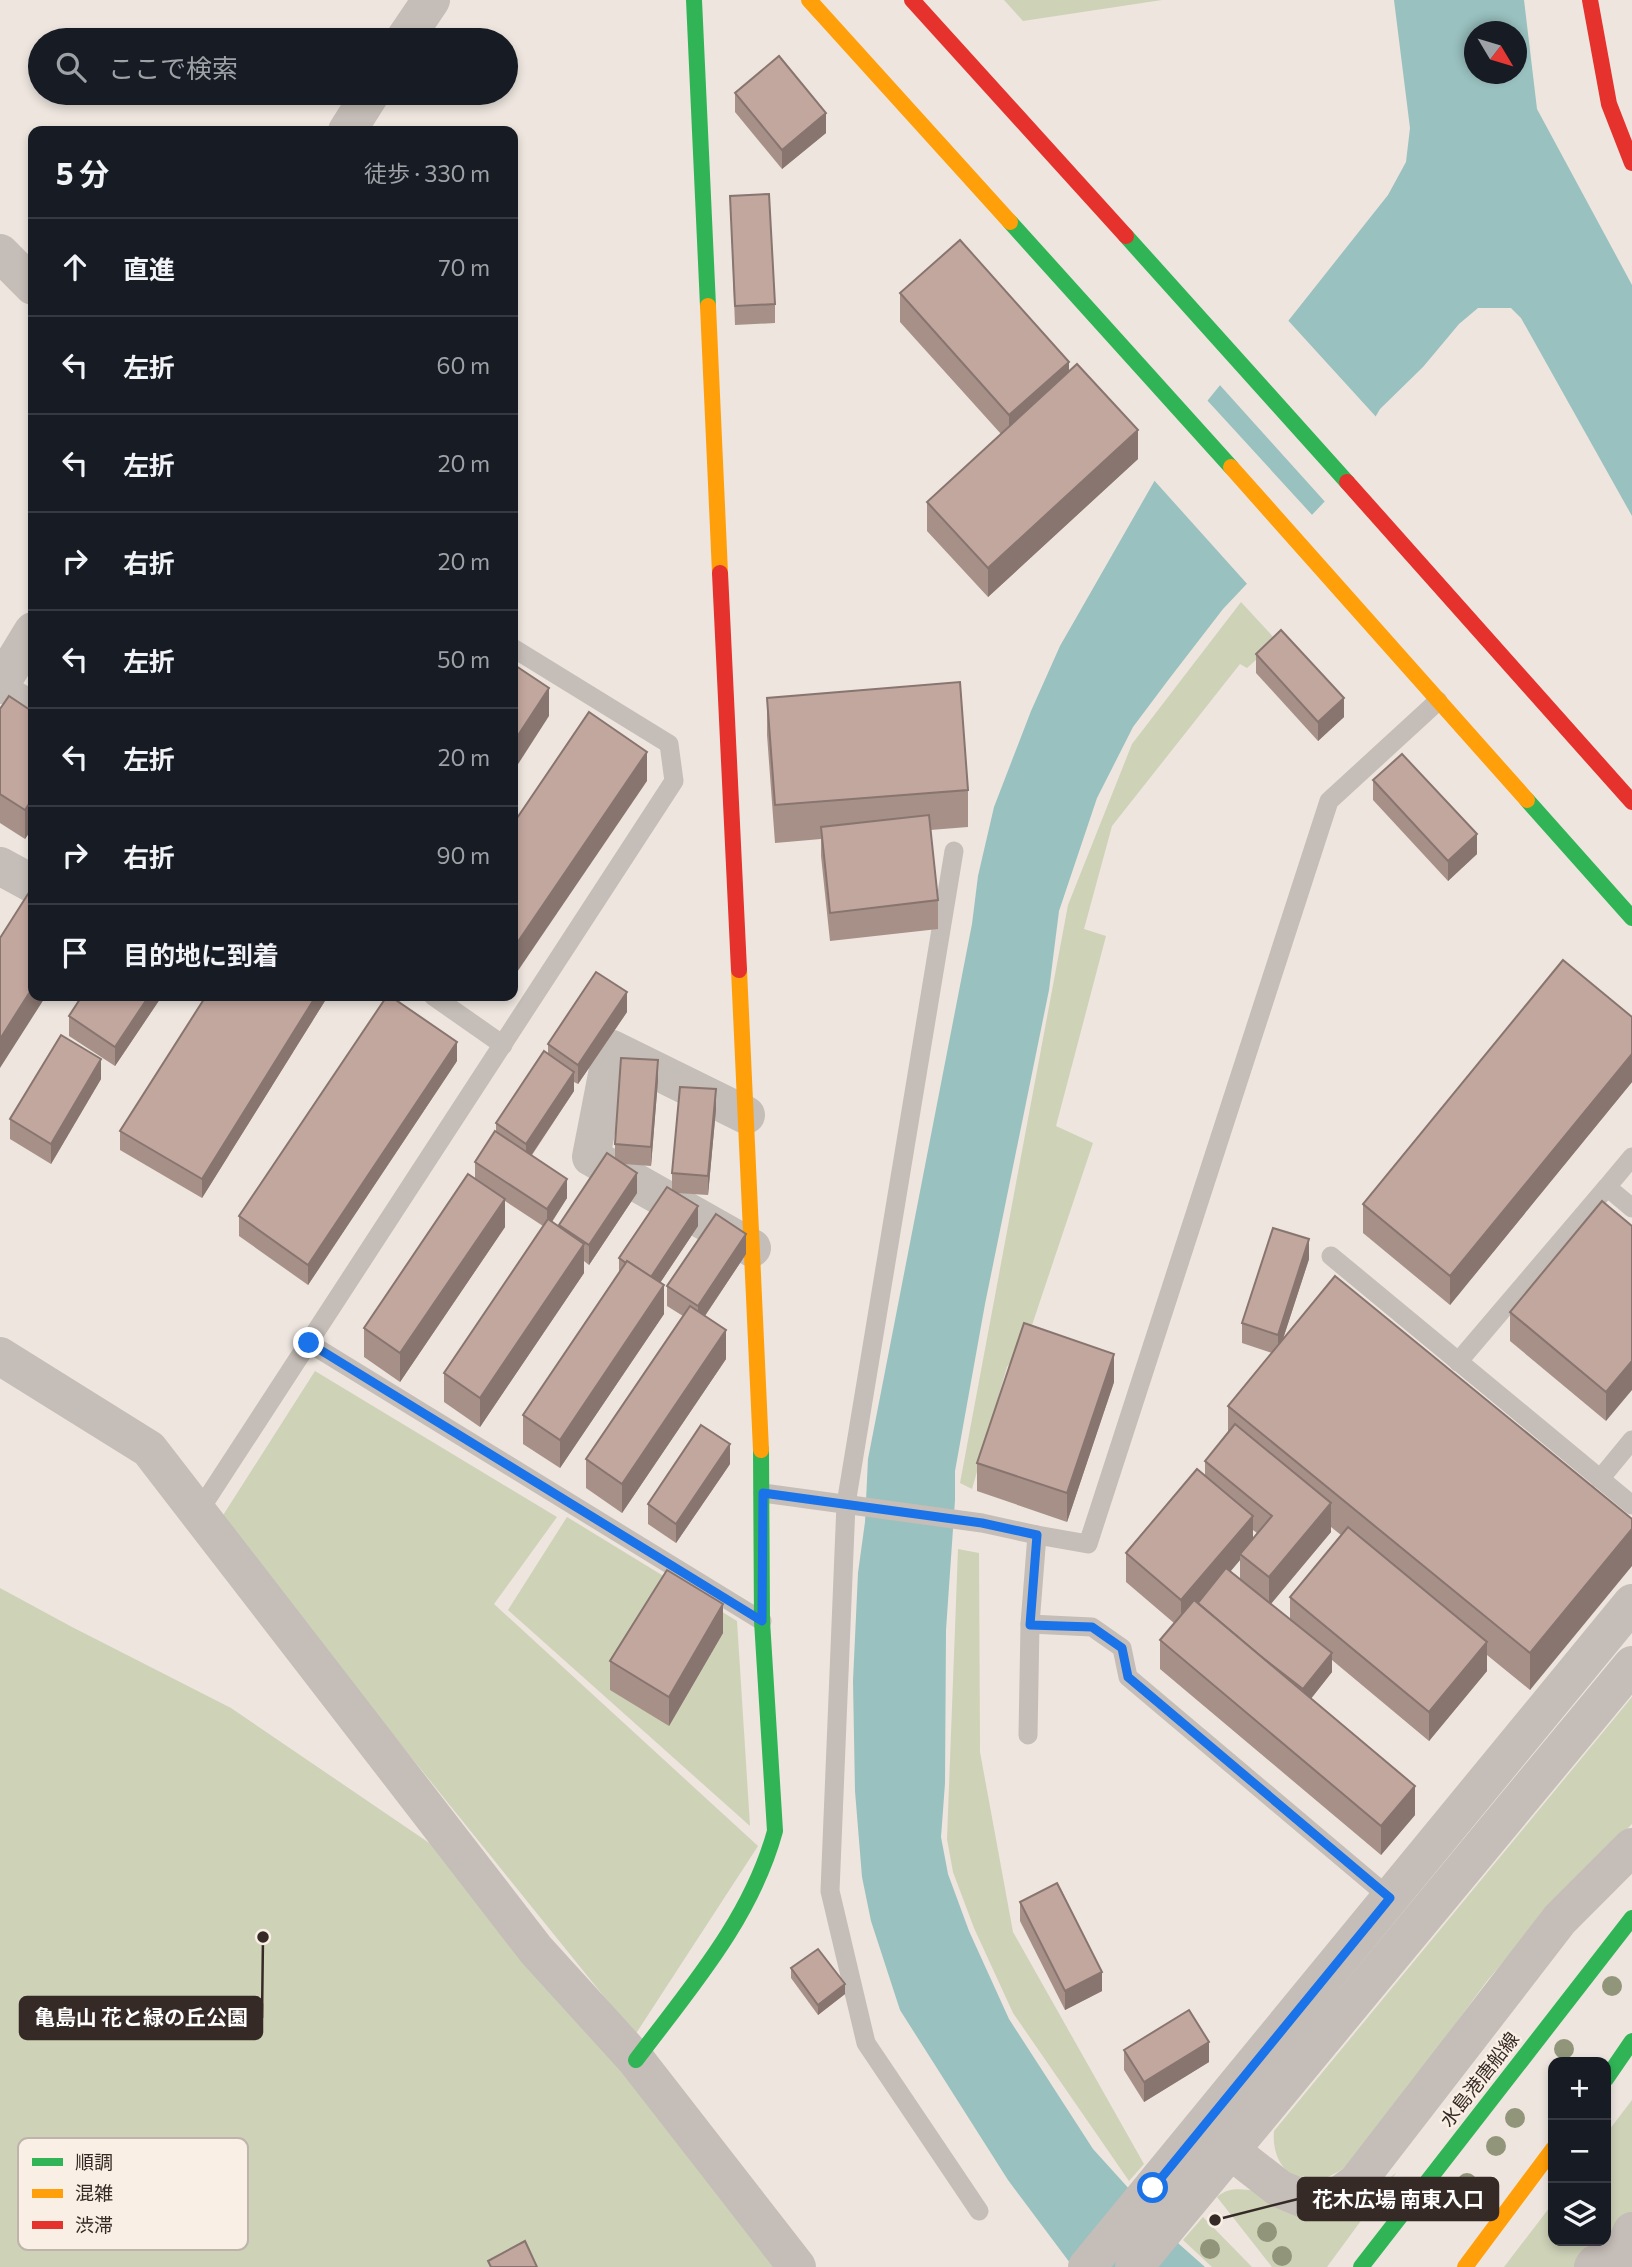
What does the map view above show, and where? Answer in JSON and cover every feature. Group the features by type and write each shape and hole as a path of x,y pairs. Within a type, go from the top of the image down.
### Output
{"street":[{"path":"636,2060 729,1936 766,1864 775,1831 762,1621 763,1493 694,0"},
{"path":"809,0 1188,419 1632,918"},
{"path":"912,0 1632,802"},
{"path":"1590,0 1601,79 1632,163"},
{"path":"350,126 363,105"},
{"path":"2,258 28,281"},
{"path":"12,689 28,645"},
{"path":"0,866 28,881"},
{"path":"746,1115 612,1049 591,1157 752,1248"},
{"path":"0,1356 149,1449 536,1950 636,2060 797,2267"},
{"path":"1134,2267 1165,2201 1390,1898 1632,1603"},
{"path":"1087,2267 1230,2150 1632,1665"},
{"path":"1230,2150 1280,2189 1304,2199 1337,2197 1357,2182 1560,1919 1632,1847"},
{"name":"水島港唐船線","path":"1361,2267 1632,1918"},
{"path":"1465,2267 1548,2156"},
{"path":"1593,2267 1595,2264 1619,2260 1632,2231"}],"lane":[{"path":"199,1511 674,781 669,744 518,651"},
{"path":"763,1493 982,1523 1088,1544 1329,801 1438,701"},
{"path":"954,851 850,1505 830,1891 866,2043 979,2211"},
{"path":"440,1001 503,1045"},
{"path":"1458,1362 1632,1157"},
{"path":"1607,1188 1632,1208"},
{"path":"1331,1256 1632,1505"},
{"path":"309,1343 762,1621"},
{"path":"1600,1479 1632,1440"},
{"path":"1028,1735 1030,1625 1037,1535"},
{"path":"1030,1625 1092,1627 1122,1648 1128,1677 1390,1898"}],"green space":[{"path":"1004,0 1162,0 1023,21"},
{"path":"1241,602 1277,641 1247,668 1240,664 1112,826 1084,929 1106,936 1056,1126 1093,1143 1027,1340 1007,1367 972,1489 960,1483 1068,905 1132,744"},
{"path":"315,1371 557,1517 494,1604 758,1846 635,2035 220,1520"},
{"path":"567,1517 737,1621 750,1826 508,1610"},
{"path":"958,1549 979,1553 980,1752 1013,1932 1144,2164 1129,2181 1013,2013 974,1928 953,1872 947,1839"},
{"path":"0,1588 231,1708 441,1851 517,1924 774,2267 0,2267"},
{"path":"1632,1697 1632,1824 1563,1892 1487,1981 1354,2161 1333,2174 1317,2179 1306,2180 1288,2172 1277,2154 1274,2131"},
{"path":"1632,2100 1632,2267 1504,2267 1548,2210 1548,2246 1611,2246 1611,2127"},
{"path":"1396,2173 1327,2267 1272,2267 1217,2197 1240,2189 1368,2194"},
{"path":"1203,2217 1252,2267 1212,2267 1183,2240"}],"water":[{"path":"1394,0 1524,0 1527,21 1464,21 1464,84 1527,84 1527,25 1537,109 1632,285 1632,516 1521,318 1511,308 1478,308 1459,324 1423,367 1380,409 1327,499 1223,609 1133,727 1097,798 1059,911 1049,990 985,1304 955,1471 946,1630 945,1783 941,1837 948,1874 969,1931 1009,2019 1093,2149 1179,2244 1205,2267 1073,2267 1008,2180 900,2010 871,1921 862,1877 855,1791 853,1681 858,1573 865,1522 868,1459 972,924 978,876 994,807 1031,711 1060,646 1155,480 1208,400 1221,384 1281,330 1388,195 1406,162 1410,128"}],"pier":[{"path":"1285,317 1378,419 1327,504 1218,383 1278,328"},
{"path":"1206,399 1314,517 1249,586 1152,478"}],"building":[{"path":"779,56 826,113 782,150 735,93"},
{"path":"769,194 775,304 735,306 730,196"},
{"path":"960,240 1069,362 1009,415 900,293"},
{"path":"1077,364 1138,430 988,568 927,502"},
{"path":"1281,630 1344,698 1318,722 1256,654"},
{"path":"518,667 549,688 518,735"},
{"path":"960,682 968,790 775,805 767,698"},
{"path":"9,696 28,709 28,806 25,810 0,794 0,709"},
{"path":"589,712 647,752 518,942 518,817"},
{"path":"1402,754 1477,834 1448,861 1373,780"},
{"path":"929,815 938,900 830,913 821,827"},
{"path":"28,894 28,995 0,1039 0,938"},
{"path":"1563,960 1632,1017 1632,1054 1450,1276 1363,1204"},
{"path":"596,972 627,992 578,1065 548,1044"},
{"path":"79,1001 146,1001 115,1047 69,1016"},
{"path":"203,1001 313,1001 202,1179 120,1131"},
{"path":"384,1001 397,1001 457,1042 308,1265 239,1216"},
{"path":"61,1035 101,1059 51,1144 10,1119"},
{"path":"544,1051 574,1072 526,1144 496,1123"},
{"path":"621,1058 658,1060 651,1147 615,1144"},
{"path":"680,1087 716,1089 708,1176 672,1173"},
{"path":"495,1131 567,1179 547,1209 475,1162"},
{"path":"607,1153 637,1173 589,1245 559,1225"},
{"path":"468,1174 505,1199 400,1353 364,1328"},
{"path":"667,1187 698,1206 651,1277 619,1258"},
{"path":"1602,1201 1632,1226 1632,1361 1606,1392 1510,1312"},
{"path":"716,1214 746,1234 698,1306 667,1286"},
{"path":"548,1219 584,1244 480,1398 444,1373"},
{"path":"1273,1228 1309,1239 1278,1335 1242,1323"},
{"path":"627,1261 664,1285 560,1440 523,1415"},
{"path":"1335,1276 1632,1519 1632,1529 1530,1653 1228,1406"},
{"path":"690,1306 726,1330 622,1484 586,1459"},
{"path":"1024,1323 1114,1354 1067,1493 977,1463"},
{"path":"1235,1424 1331,1503 1269,1577 1240,1554 1272,1516 1205,1461"},
{"path":"701,1425 730,1444 676,1524 648,1504"},
{"path":"1197,1469 1253,1516 1181,1600 1126,1553"},
{"path":"1348,1527 1487,1642 1429,1712 1290,1597"},
{"path":"1226,1568 1332,1653 1303,1689 1198,1603"},
{"path":"667,1570 723,1604 669,1697 610,1661"},
{"path":"1194,1600 1415,1786 1381,1826 1160,1640"},
{"path":"1057,1883 1102,1972 1065,1991 1020,1902"},
{"path":"818,1949 845,1984 818,2005 791,1968"},
{"path":"1189,2010 1209,2042 1144,2082 1124,2050"},
{"path":"525,2241 537,2267 491,2267 488,2261"}],"traffic: fast":[{"path":"694,0 708,306"},
{"path":"1010,222 1231,467"},
{"path":"1126,236 1347,482"},
{"path":"1527,800 1632,918"},
{"path":"636,2060 717,1952 735,1923 751,1894 775,1831 762,1621 761,1450"},
{"path":"1361,2267 1632,1918"},
{"path":"1611,2072 1632,2041"}],"traffic: slow":[{"path":"809,0 1010,222"},
{"path":"708,306 720,573"},
{"path":"1231,467 1527,800"},
{"path":"739,970 761,1450"},
{"path":"1465,2267 1548,2156"}],"traffic: jam":[{"path":"912,0 1126,236"},
{"path":"1590,0 1609,104 1632,163"},
{"path":"1347,482 1632,802"},
{"path":"720,573 739,970"}],"place":[{"name":"亀島山 花と緑の丘公園","path":"263,1937"},
{"name":"花木広場 南東入口","path":"1215,2220"}],"route":[{"path":"309,1343 762,1621 763,1493 982,1523 1037,1535 1030,1625 1092,1627 1122,1648 1128,1677 1390,1898 1153,2188"}]}
